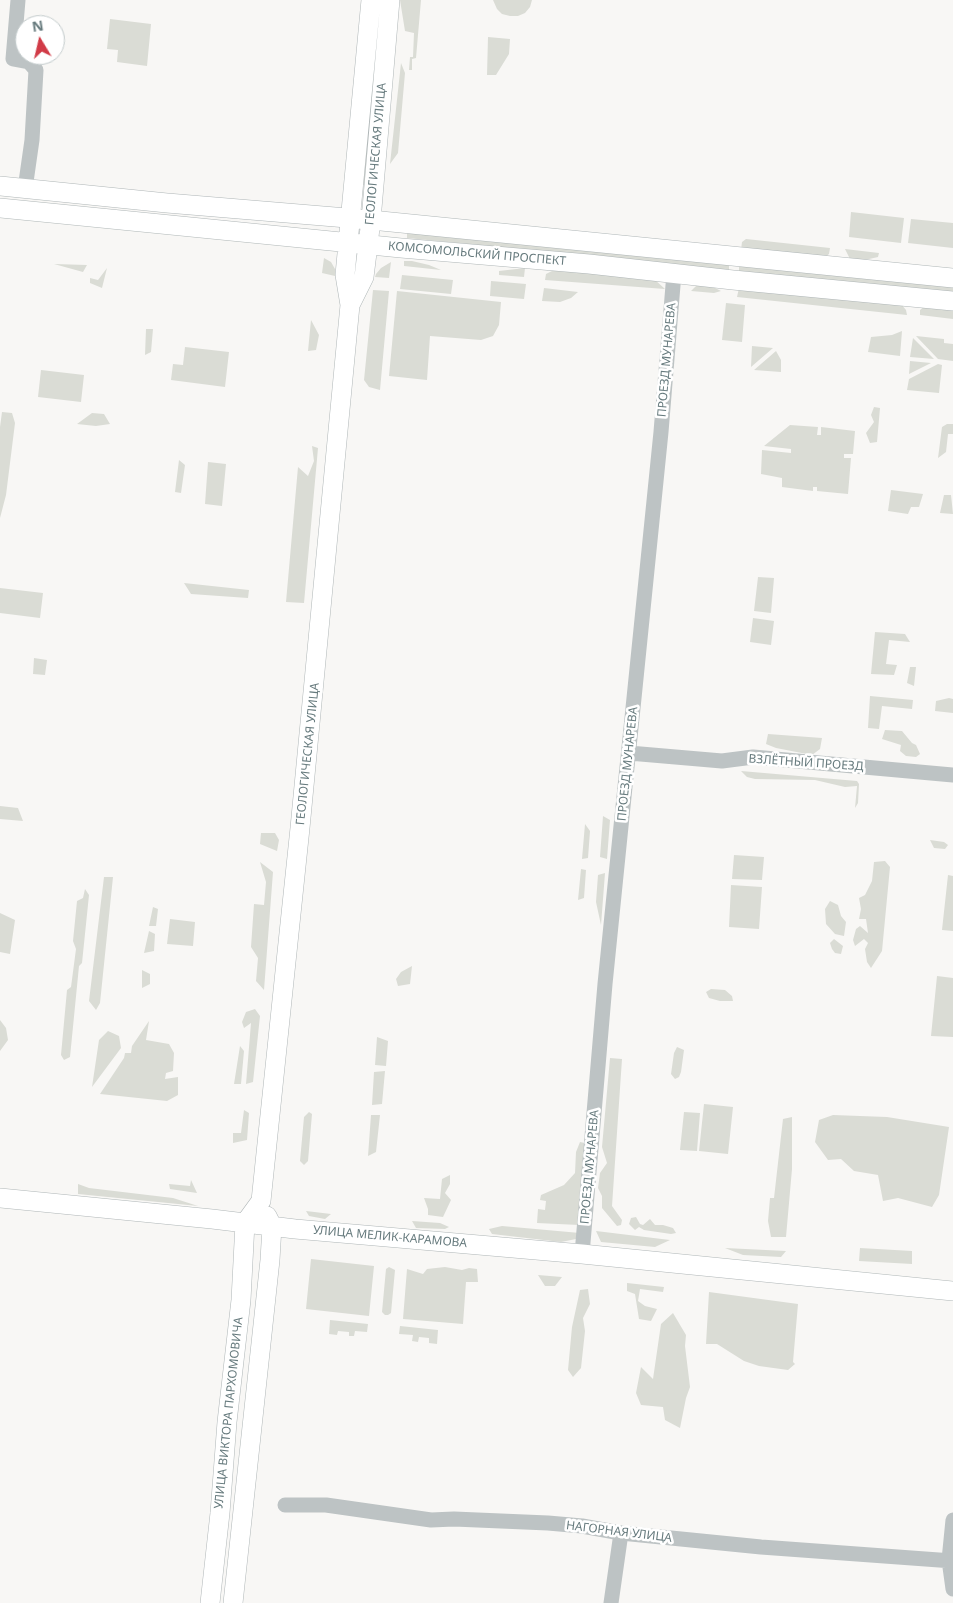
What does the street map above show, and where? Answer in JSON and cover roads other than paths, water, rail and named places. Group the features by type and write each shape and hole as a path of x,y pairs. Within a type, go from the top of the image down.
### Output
{"main road":[{"name":"ГЕОЛОГИЧЕСКАЯ УЛИЦА","path":"272,1226 261,1201 305,785 350,305 345,275 371,0"},
{"name":"ГЕОЛОГИЧЕСКАЯ УЛИЦА","path":"350,305 362,282 368,244 390,0"},
{"name":"КОМСОМОЛЬСКИЙ ПРОСПЕКТ","path":"0,186 167,204 350,218 953,278"},
{"name":"КОМСОМОЛЬСКИЙ ПРОСПЕКТ","path":"0,208 562,261 953,301"},
{"name":"УЛИЦА МЕЛИК-КАРАМОВА","path":"0,1198 953,1292"},
{"name":"ГЕОЛОГИЧЕСКАЯ УЛИЦА","path":"245,1223 261,1201"},
{"name":"УЛИЦА ВИКТОРА ПАРХОМОВИЧА","path":"210,1598 241,1300 245,1223"},
{"name":"УЛИЦА ВИКТОРА ПАРХОМОВИЧА","path":"233,1600 265,1308 272,1226"},
{"path":"210,1598 233,1600"}],"street":[{"path":"18,0 13,58 29,62 36,70 32,140 25,189"},
{"name":"ПРОЕЗД МУНАРЕВА","path":"582,1254 605,984 661,432 674,273"},
{"name":"ВЗЛЁТНЫЙ ПРОЕЗД","path":"629,753 722,761 753,756 953,775"},
{"name":"НАГОРНАЯ УЛИЦА","path":"285,1505 326,1505 431,1520 454,1519 574,1526 621,1534 761,1547 951,1560"},
{"path":"953,1520 951,1560 953,1589"},
{"path":"611,1603 621,1534"}]}
